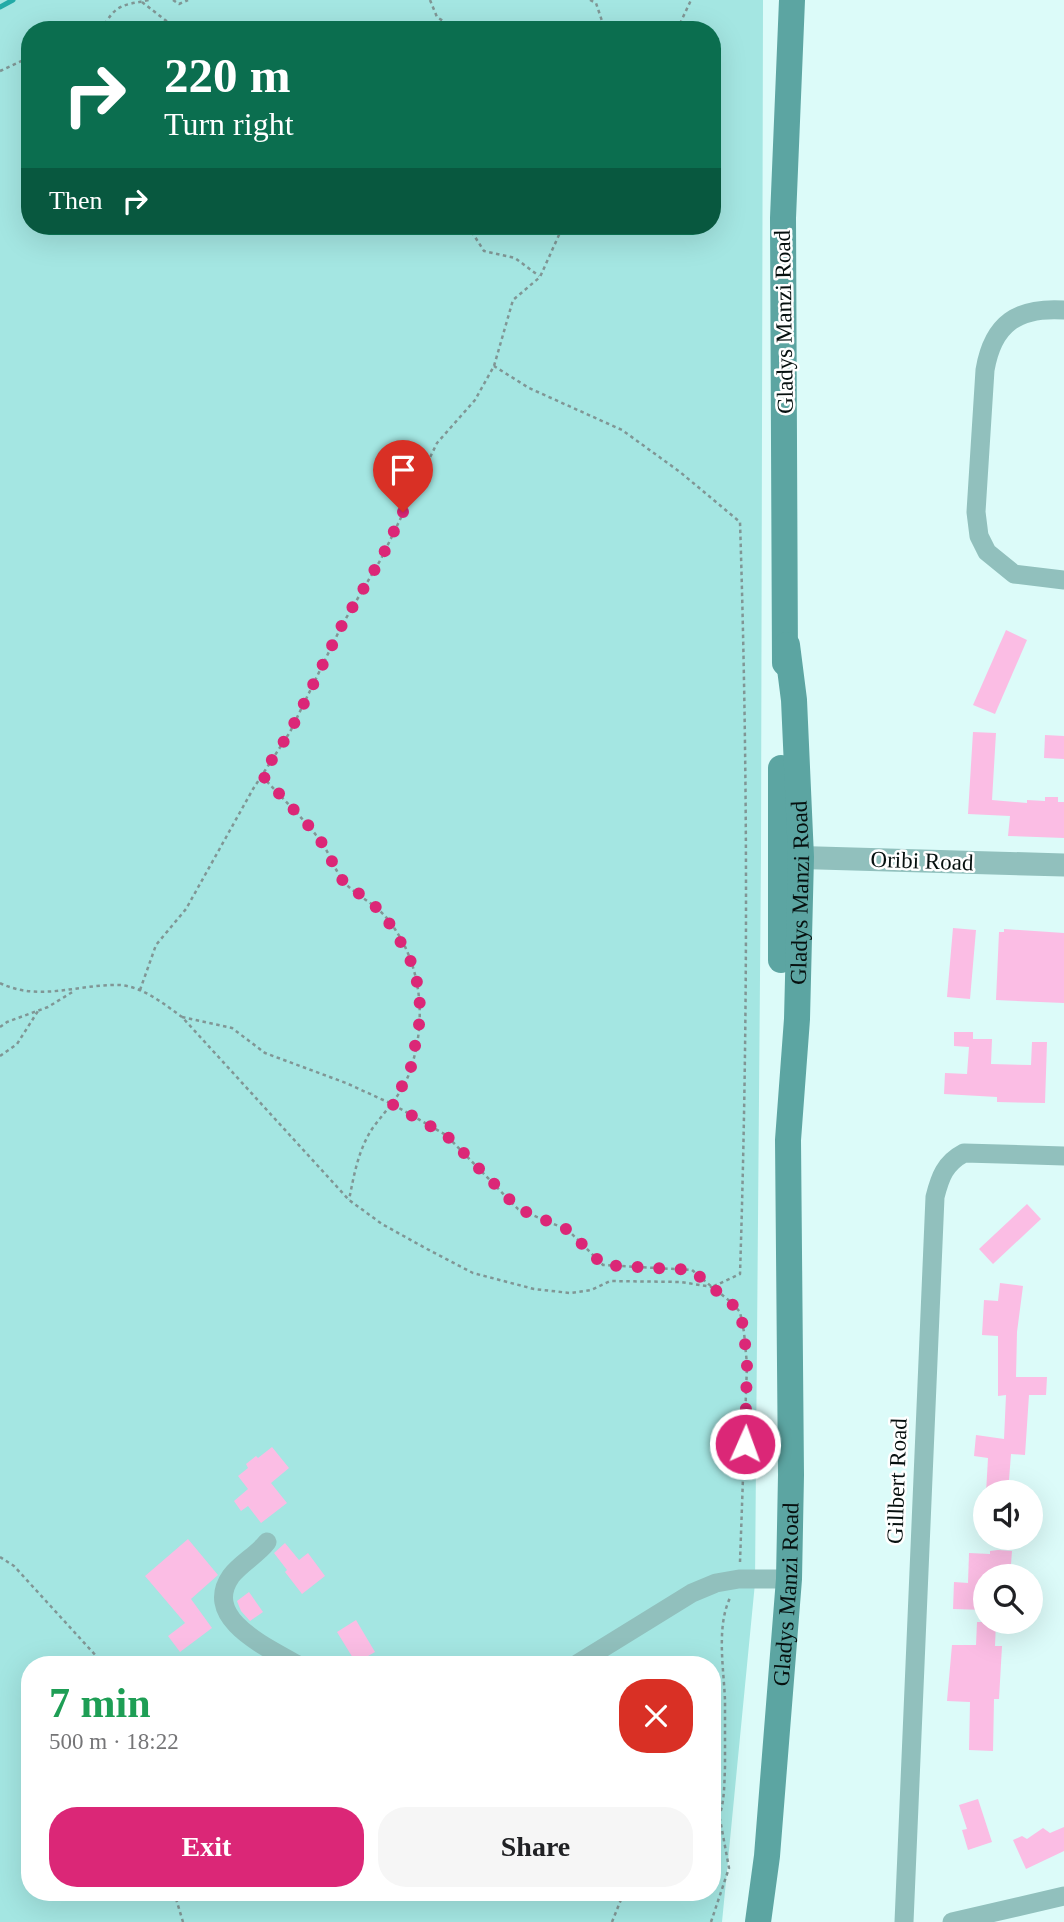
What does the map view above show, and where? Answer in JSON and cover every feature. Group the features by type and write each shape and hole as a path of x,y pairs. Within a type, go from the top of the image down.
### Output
{"main road":[{"name":"Gladys Manzi Road","path":"758,1922 789,1579 791,1475 788,1140 782,1082 791,857 780,756 787,645 783,218 792,0"}],"street":[{"path":"1064,310 1033,310 1021,314 1009,323 991,348 985,370 976,512 979,536 987,552 1000,564 1014,574 1064,580"},
{"name":"Oribi Road","path":"791,857 1064,865"},
{"name":"Gillbert Road","path":"904,1922 935,1197 943,1171 952,1160 964,1153 1064,1156"},
{"path":"267,1542 232,1575 226,1589 225,1605 242,1632 282,1656"},
{"path":"590,1656 692,1593 716,1583 739,1579 789,1579"},
{"path":"953,1922 1064,1896"}],"path":[{"path":"106,21 123,4 149,0"},
{"path":"173,0 178,4 188,0"},
{"path":"430,0 437,18 442,21"},
{"path":"590,0 596,3 602,21"},
{"path":"681,21 691,0"},
{"path":"142,2 166,21"},
{"path":"0,71 21,61"},
{"path":"474,235 484,251 515,258 540,276"},
{"path":"140,990 156,945 186,909 262,775 290,732 342,625 381,559 437,443 475,400 494,366 513,299 540,276 559,235"},
{"path":"0,983 14,990 41,993 120,985 140,990 182,1017 349,1199 382,1224 474,1273 534,1289 570,1293 591,1290 610,1281 681,1282 712,1287 740,1274 745,900 744,640 740,522 680,472 622,430 529,388 494,366"},
{"path":"262,775 318,836 344,883 372,903 386,918 409,956 420,992 419,1025 410,1072 392,1104 372,1130 357,1160 349,1199"},
{"path":"0,1027 38,1011 77,989"},
{"path":"0,1056 17,1044 38,1011"},
{"path":"182,1017 232,1028 265,1053 346,1083 392,1104 446,1135 519,1209 568,1230 603,1265 692,1270 740,1311 747,1365 739,1579 727,1606 722,1648 725,1700 721,1807"},
{"path":"0,1557 14,1566 96,1656"},
{"path":"721,1824 729,1868 721,1892"},
{"path":"177,1901 183,1922"},
{"path":"611,1922 620,1901"},
{"path":"711,1922 718,1901"}],"shaded area":[{"path":"0,0 763,0 761,855 755,1583 722,1922 0,1922"}],"building":[{"path":"1006,630 1027,640 995,714 973,705"},
{"path":"973,732 996,733 992,800 1027,803 1027,800 1045,801 1045,797 1058,797 1058,802 1064,802 1064,838 1008,836 1010,816 968,814"},
{"path":"1045,735 1064,736 1064,759 1044,758"},
{"path":"953,928 976,930 970,999 947,997"},
{"path":"1004,929 1064,933 1064,1003 996,1000 999,932 1004,932"},
{"path":"954,1032 973,1032 973,1039 992,1039 991,1064 1031,1065 1032,1042 1047,1042 1045,1103 997,1102 997,1097 944,1094 945,1073 967,1074 969,1047 954,1046"},
{"path":"1027,1204 1041,1219 993,1264 979,1249"},
{"path":"1000,1283 1023,1286 1017,1332 1016,1377 1047,1377 1046,1395 1029,1395 1025,1455 1011,1454 1009,1480 987,1480 988,1458 974,1456 976,1435 1004,1439 1006,1395 998,1396 998,1336 982,1335 984,1300 998,1301"},
{"path":"272,1447 289,1468 271,1483 287,1503 261,1523 248,1506 241,1511 234,1501 248,1489 238,1476 248,1468 246,1464"},
{"path":"188,1539 218,1575 191,1599 212,1628 180,1652 168,1636 185,1623 145,1576"},
{"path":"285,1543 299,1560 308,1553 325,1576 302,1594 274,1553"},
{"path":"990,1551 1012,1551 1011,1564 973,1564 973,1610 953,1609 954,1582 968,1583 969,1553 990,1554"},
{"path":"249,1592 263,1612 250,1621 237,1601"},
{"path":"356,1620 375,1652 368,1656 352,1656 337,1632"},
{"path":"976,1634 996,1634 995,1646 1002,1646 999,1699 994,1699 993,1751 969,1750 970,1702 947,1701 952,1645 976,1645"},
{"path":"978,1799 992,1842 968,1850 962,1830 967,1829 959,1805"},
{"path":"1064,1827 1064,1851 1026,1869 1013,1840 1022,1836 1027,1839 1043,1828 1050,1833"}],"waterway":[{"path":"0,7 13,0"}],"route":[{"path":"403,512 381,559 342,625 290,732 262,775 318,836 344,883 372,903 386,918 409,956 420,992 419,1025 410,1072 392,1104 446,1135 519,1209 568,1230 603,1265 692,1270 731,1302 740,1311 744,1332 747,1365 745,1444"}]}
